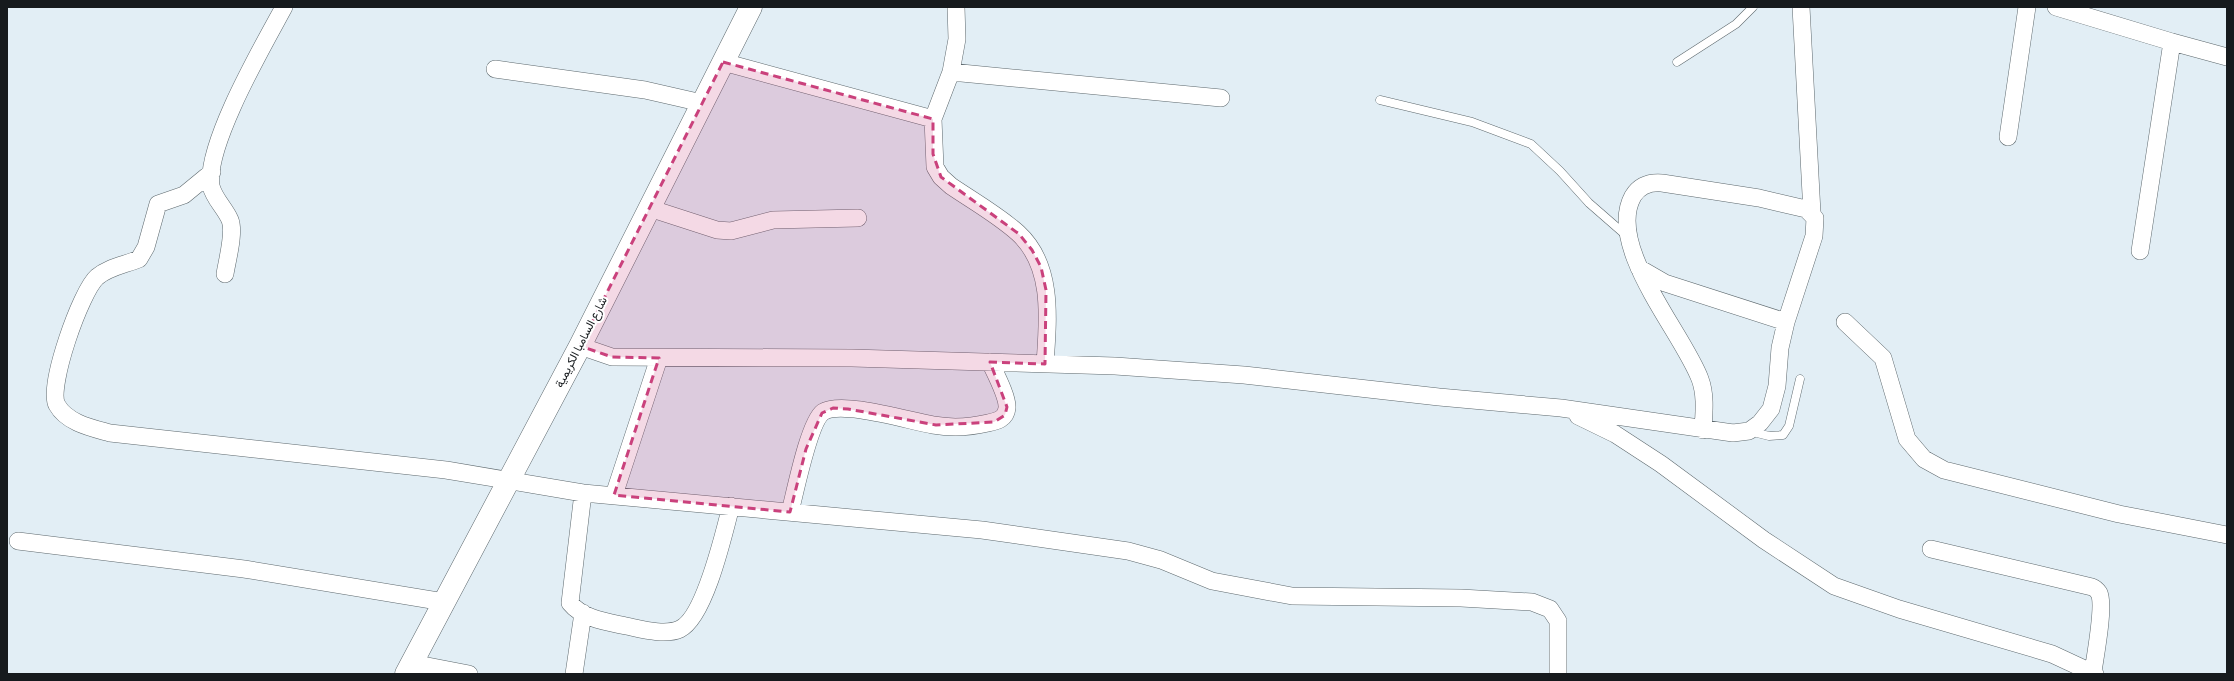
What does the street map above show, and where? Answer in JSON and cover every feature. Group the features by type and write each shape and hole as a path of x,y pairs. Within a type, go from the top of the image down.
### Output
{"main road":[{"name":"شارع السامبا الكريمية","path":"409,668 580,346 751,7"}],"street":[{"path":"225,274 231,226 229,217 215,196 211,185 212,172 218,146 233,106 251,68 284,7"},
{"path":"956,7 957,40 951,72 934,120 933,154 935,167 941,177 1018,234 1032,250 1041,267 1046,290 1045,364"},
{"path":"580,346 612,357 852,358 1115,366 1244,375 1439,397 1561,408 1733,434 1749,431 1760,423 1771,409 1777,386 1780,348 1786,322 1814,236 1816,224 1812,213 1800,7"},
{"path":"2008,137 2027,7"},
{"path":"2056,7 2227,57"},
{"path":"2140,251 2172,42"},
{"path":"723,62 934,120"},
{"path":"495,69 644,90 702,103"},
{"path":"951,72 1221,98"},
{"path":"212,172 184,194 158,204 146,247 138,259 110,269 96,278 85,294 72,325 54,393 57,405 65,414 81,425 110,433 446,470 583,493 982,530 1128,551 1161,560 1212,581 1292,596 1461,598 1532,602 1550,608 1558,621 1558,674"},
{"path":"1703,430 1705,402 1700,379 1639,268 1630,238 1627,212 1630,201 1636,192 1652,182 1759,198 1806,209 1812,213"},
{"path":"649,208 716,230 731,231 773,220 858,218"},
{"path":"1639,268 1665,283 1786,322"},
{"path":"1845,322 1883,358 1907,439 1924,459 1944,470 2103,510 2227,536"},
{"path":"614,495 659,358"},
{"path":"790,512 806,449 814,425 822,413 833,408 848,409 936,425 978,425 1000,421 1005,415 1007,407 990,362"},
{"path":"1561,408 1615,434 1661,464 1764,540 1834,586 1899,609 2052,654 2094,673 2100,598 2098,591 2092,586 1931,549"},
{"path":"583,493 570,599 574,608 582,614 605,622 642,629 667,631 680,629 688,624 695,616 713,572 731,506"},
{"path":"18,541 244,569 444,602"},
{"path":"574,674 582,614"},
{"path":"409,668 469,674"}],"lane":[{"path":"1677,62 1736,24 1753,7"},
{"path":"1380,100 1472,122 1531,144 1560,170 1589,203 1630,238"},
{"path":"1749,431 1769,436 1783,435 1789,426 1800,379"}],"highlighted area":[{"path":"723,62 933,119 933,154 941,177 1019,234 1032,250 1041,267 1046,290 1045,364 990,362 1007,407 1005,415 994,422 936,425 848,409 833,408 822,413 806,449 790,512 614,495 659,358 612,357 580,346"}]}
